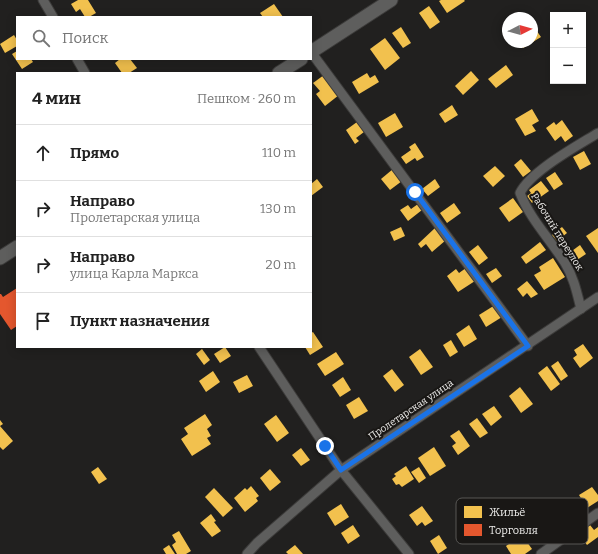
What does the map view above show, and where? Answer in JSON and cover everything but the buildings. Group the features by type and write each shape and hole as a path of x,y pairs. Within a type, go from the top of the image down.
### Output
{"main road":[{"path":"312,51 390,0"},
{"path":"281,72 299,60"},
{"path":"0,258 16,248"}],"street":[{"path":"43,0 52,16"},
{"path":"312,53 528,346"},
{"path":"78,60 84,72"},
{"name":"Рабочий переулок","path":"581,309 577,288 565,263 540,229 523,201 520,193 523,186 541,171 598,133"},
{"name":"Пролетарская улица","path":"247,554 257,543 341,470 528,346 598,297"},
{"path":"260,348 341,470 409,554"},
{"path":"588,520 598,513"},
{"path":"541,554 555,544"}],"route":[{"path":"325,446 341,470 528,346 415,192"}]}
